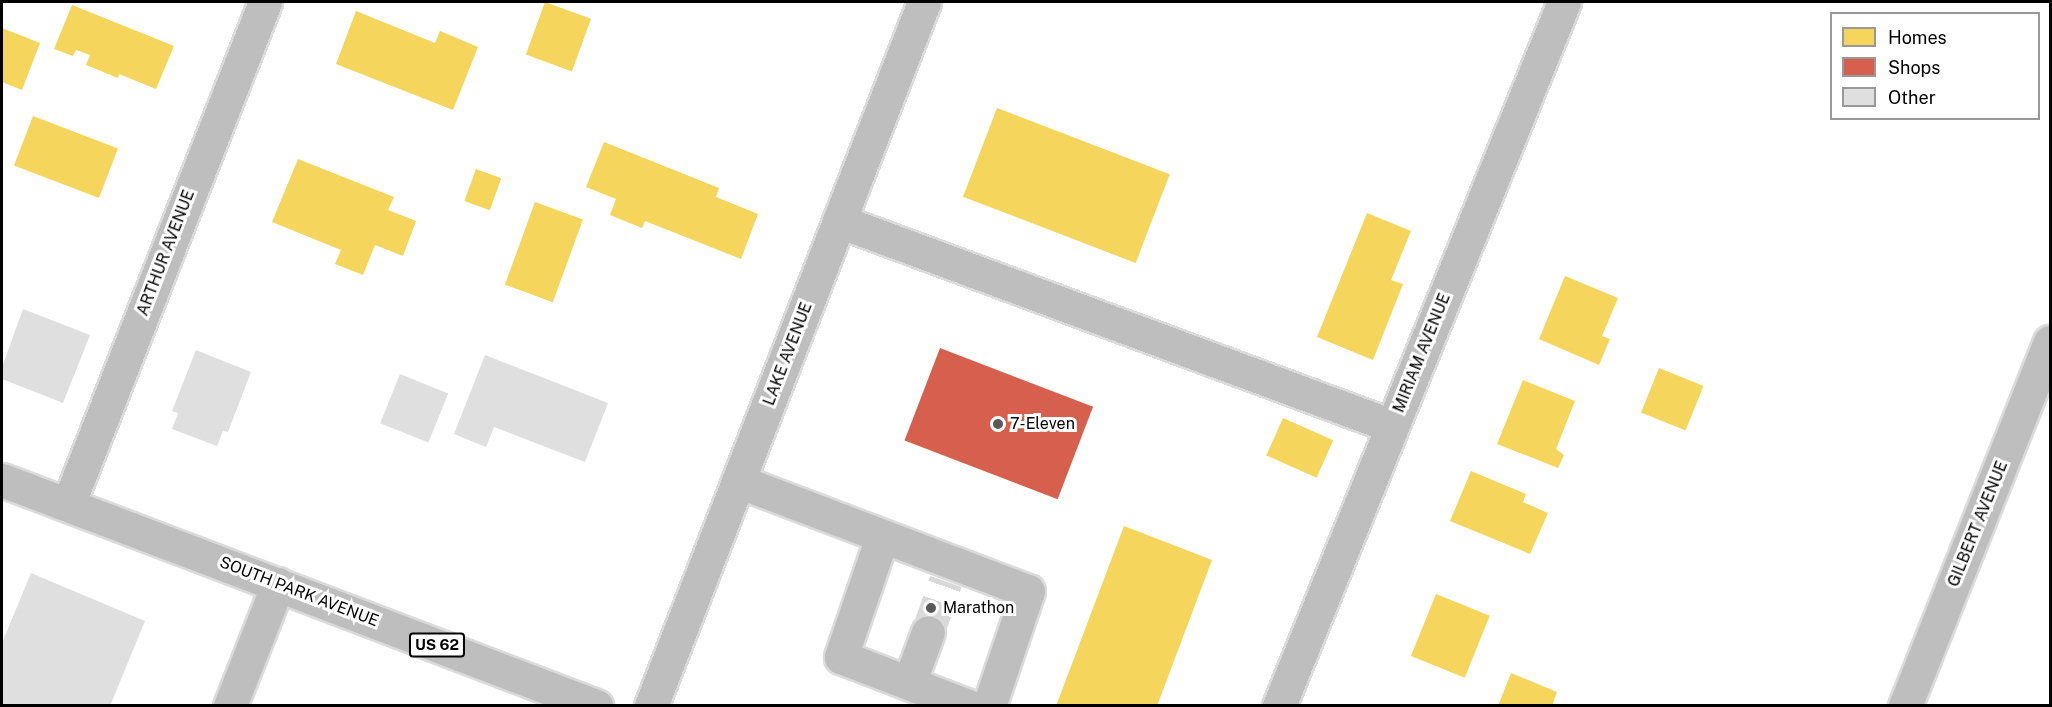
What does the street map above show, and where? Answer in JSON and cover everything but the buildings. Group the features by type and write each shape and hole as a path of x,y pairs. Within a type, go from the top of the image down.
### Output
{"street":[{"name":"ARTHUR AVENUE","path":"68,505 265,2"},
{"name":"LAKE AVENUE","path":"651,705 924,2"},
{"name":"MIRIAM AVENUE","path":"1280,705 1564,2"},
{"path":"839,221 1392,426"},
{"name":"GILBERT AVENUE","path":"1905,705 2050,342"},
{"name":"SOUTH PARK AVENUE","path":"2,480 596,705"},
{"path":"738,481 882,537 950,572 1028,591 989,705"},
{"path":"882,537 840,657 968,705"},
{"path":"230,705 278,584"},
{"path":"909,683 928,632"}],"tunnel":[{"path":"928,632 946,581"}],"place":[{"name":"7-Eleven","path":"998,424"},
{"name":"Marathon","path":"931,608"}]}
